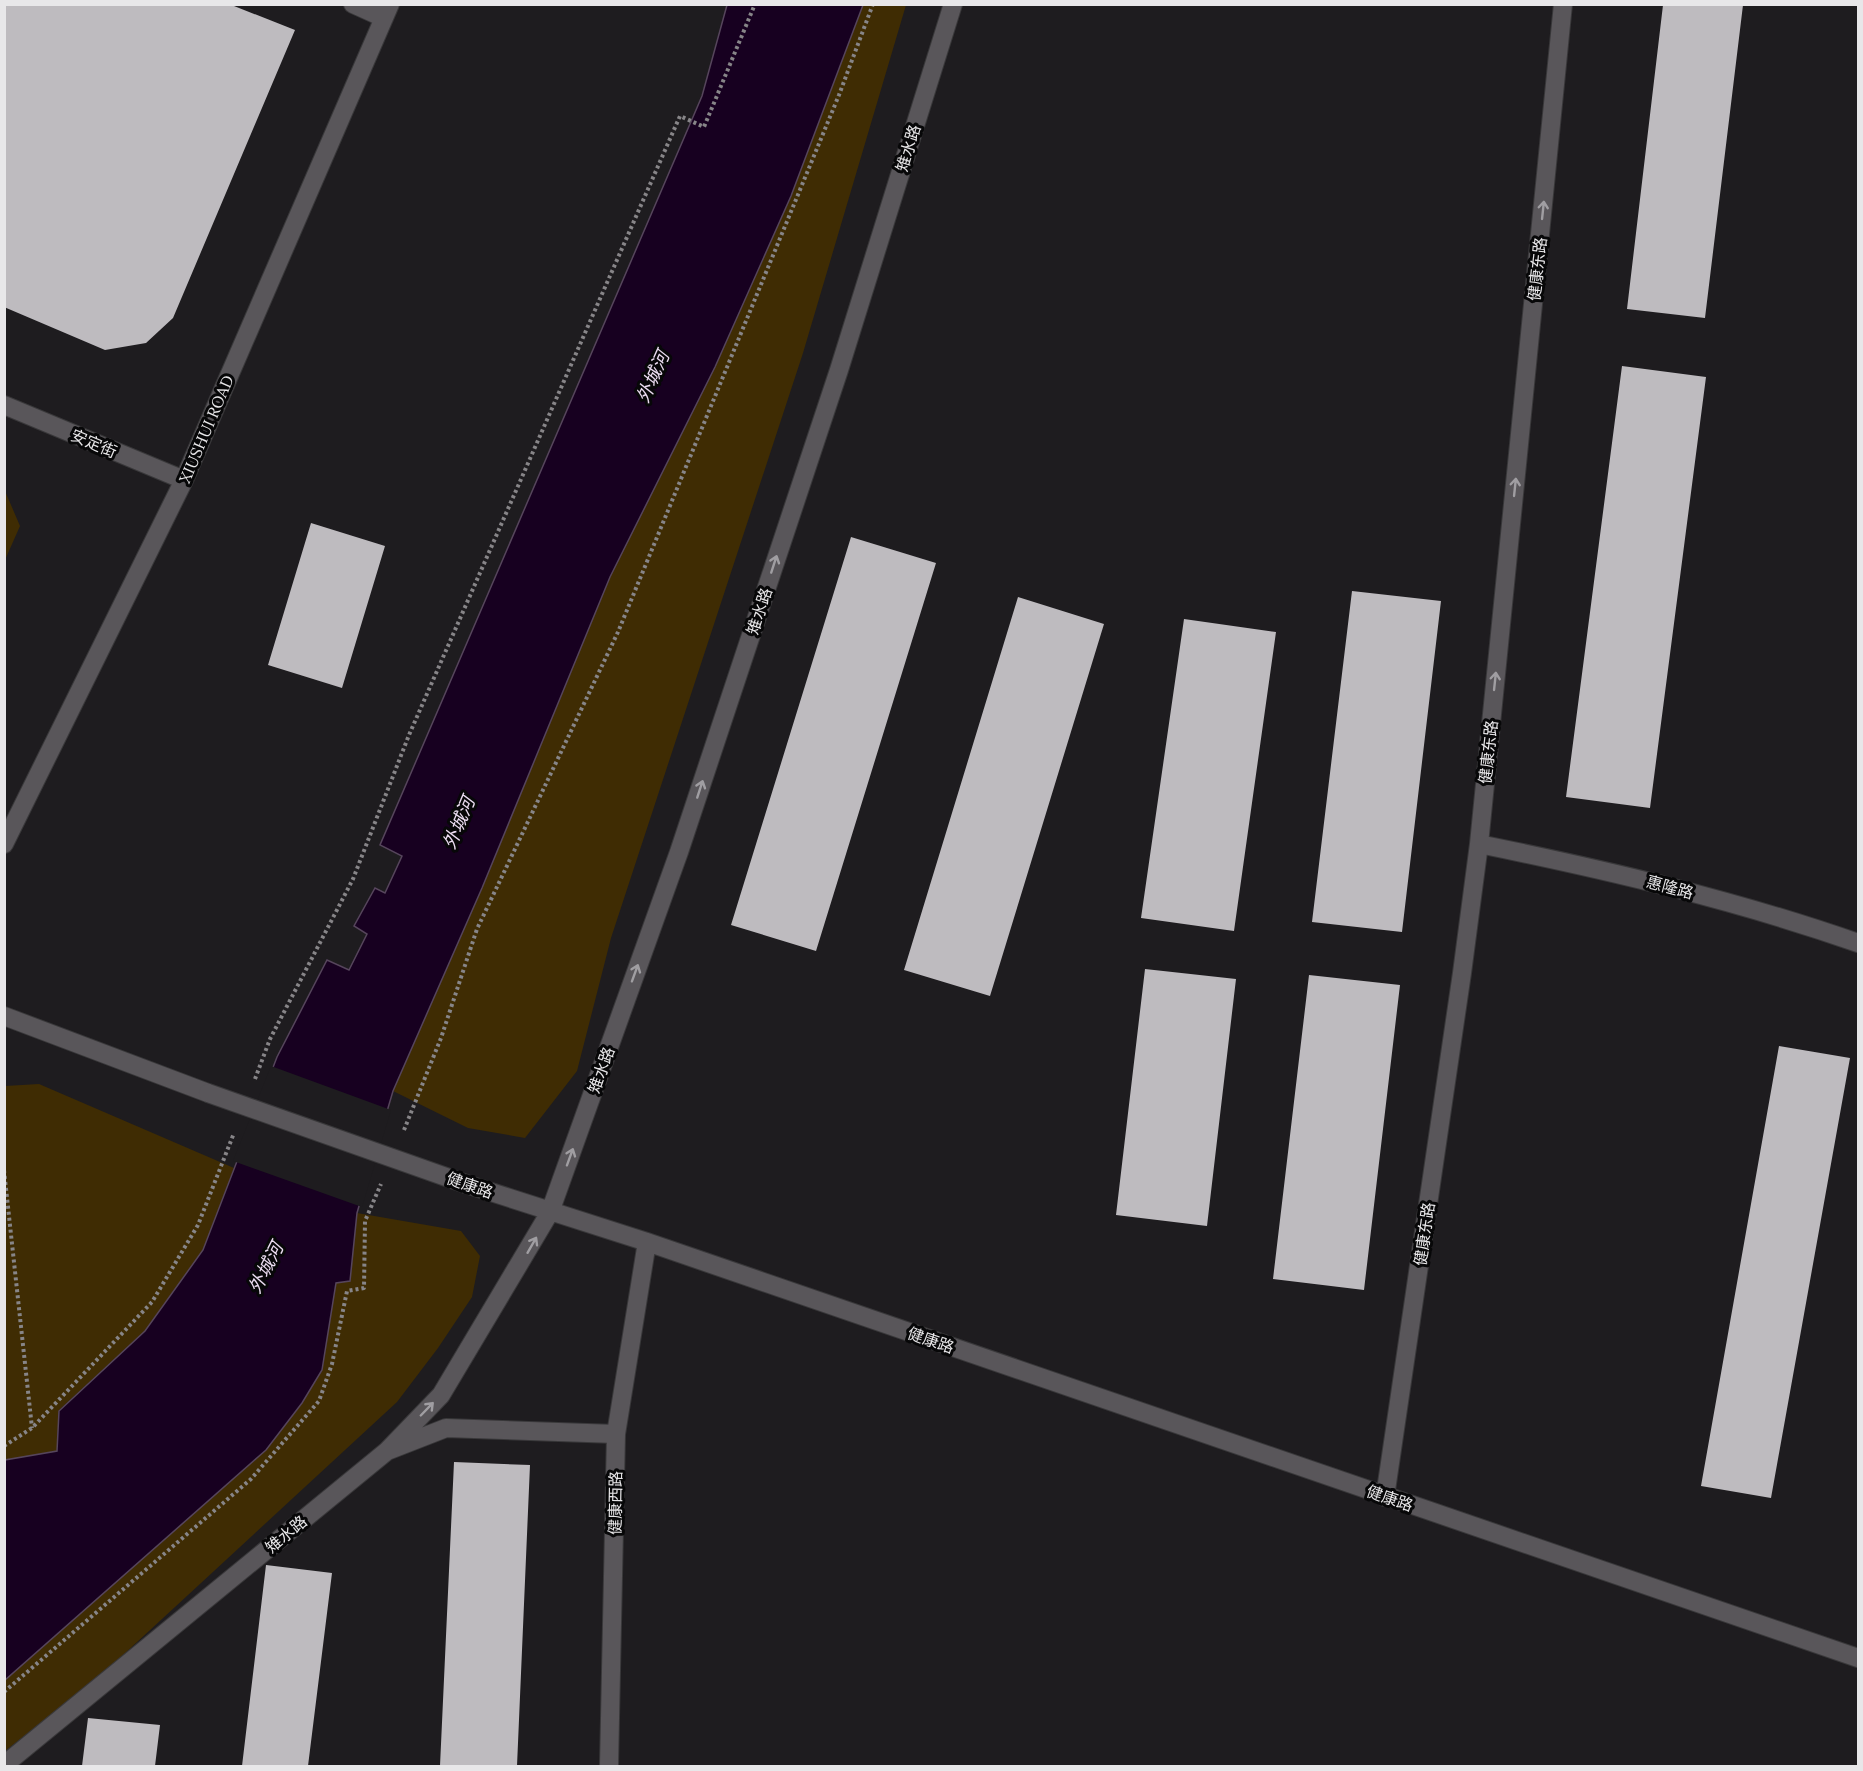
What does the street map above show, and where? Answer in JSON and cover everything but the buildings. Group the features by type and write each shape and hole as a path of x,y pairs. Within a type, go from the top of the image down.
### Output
{"street":[{"path":"353,4 387,11"},
{"name":"雉水路","path":"4,1765 387,1451 441,1395 550,1212 675,863 839,370 953,4"},
{"name":"健康东路","path":"1385,1497 1479,844 1563,4"},
{"name":"XIUSHUI ROAD","path":"4,844 184,480 387,11"},
{"name":"安定街","path":"4,405 184,480"},
{"name":"惠隆路","path":"1479,844 1610,871 1785,917 1858,943"},
{"name":"健康路","path":"4,1016 208,1093 466,1184 648,1242 1858,1658"},
{"name":"健康西路","path":"609,1767 616,1434 648,1242"},
{"name":"雉水路","path":"387,1451 446,1428 616,1434"}],"path":[{"path":"253,1083 270,1039 353,879 414,724 680,116 704,127 755,4"},
{"path":"402,1135 441,1038 477,929 618,632 839,95 873,4"},
{"path":"4,1446 32,1428 152,1302 198,1225 236,1126"},
{"path":"4,1170 32,1428"},
{"path":"4,1692 251,1479 319,1401 332,1364 347,1291 364,1288 365,1221 384,1178"}],"shaded area":[{"path":"863,5 906,5 803,353 611,938 577,1071 525,1138 468,1128 393,1091 482,888 610,577 715,367 791,196"},
{"path":"5,491 20,526 5,560"},
{"path":"39,1084 234,1168 203,1250 145,1331 59,1410 57,1451 5,1460 5,1086"},
{"path":"357,1213 461,1231 480,1256 472,1297 438,1348 397,1402 97,1679 5,1751 5,1680 266,1450 302,1403 322,1370 336,1282 350,1281"}],"water":[{"name":"外城河","path":"727,5 863,5 791,196 715,367 610,577 482,888 393,1091 357,1213 350,1281 336,1283 322,1370 302,1403 266,1450 5,1680 5,1460 57,1451 59,1411 145,1331 203,1250 277,1057 327,960 349,970 367,934 354,926 375,888 385,893 402,856 380,845 702,96"}],"pier":[{"path":"271,1066 391,1110 362,1207 233,1161"}]}
